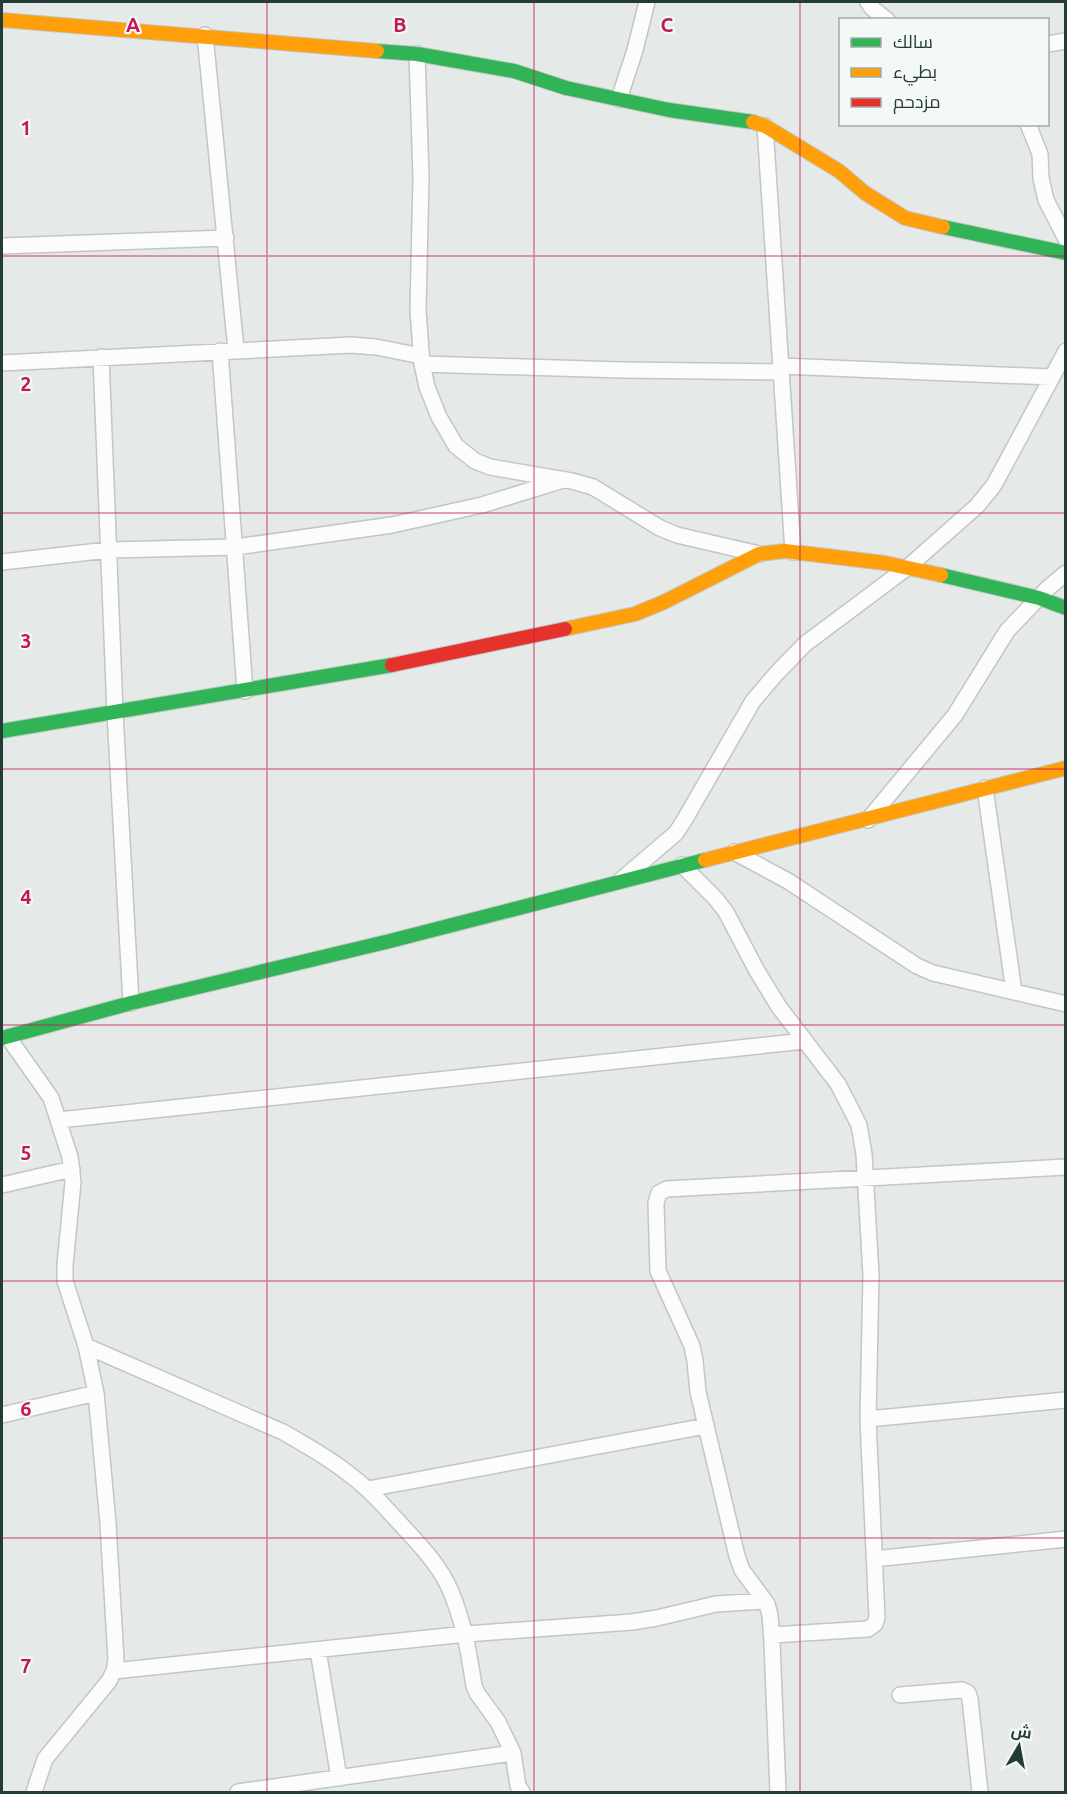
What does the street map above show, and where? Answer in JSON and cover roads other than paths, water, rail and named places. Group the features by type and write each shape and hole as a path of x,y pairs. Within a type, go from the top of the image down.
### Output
{"street":[{"path":"618,99 635,50 647,2"},
{"path":"868,2 884,18"},
{"path":"2,20 417,54 514,71 566,88 669,110 738,119 765,126 839,171 865,193 905,218 1065,253"},
{"path":"205,36 225,238 236,547 245,691"},
{"path":"1049,44 1065,41"},
{"path":"417,54 421,177 418,310 421,360 427,387 439,417 456,446 463,452 475,461 490,467 593,487 660,528 677,535 759,554 785,551 908,567 1039,598 1065,608"},
{"path":"765,126 793,552"},
{"path":"1029,126 1040,154 1041,178 1046,200 1065,239"},
{"path":"2,246 225,238"},
{"path":"2,363 351,345 376,347 421,360 622,370 781,369 1051,377"},
{"path":"618,882 676,833 753,701 776,674 805,644 908,567 977,506 994,485 1065,351"},
{"path":"101,357 115,713 131,1003"},
{"path":"2,562 108,550 236,547 392,525 482,505 564,480"},
{"path":"2,731 380,668 635,614 664,602 759,554"},
{"path":"868,820 955,715 1007,631 1065,573"},
{"path":"34,1792 45,1759 110,1681 116,1660 108,1522 96,1393 86,1346 65,1281 73,1182 70,1156 51,1098 5,1037 131,1003 390,941 1065,768"},
{"path":"985,788 1014,992"},
{"path":"734,852 788,881 917,966 933,973 1065,1004"},
{"path":"682,865 726,912 779,1007 838,1084 858,1125 864,1154 871,1275 868,1419 877,1618 875,1624 868,1629 772,1635"},
{"path":"59,1120 805,1041"},
{"path":"778,1792 770,1615 765,1601 742,1570 737,1556 698,1392 692,1346 658,1270 656,1203 659,1193 667,1189 1065,1167"},
{"path":"2,1185 72,1169"},
{"path":"86,1346 284,1432 346,1471 368,1489 418,1543 441,1572 451,1590 466,1634 474,1686 498,1722 513,1754 518,1786 522,1792"},
{"path":"2,1415 96,1393"},
{"path":"868,1419 1065,1400"},
{"path":"368,1489 706,1426"},
{"path":"874,1559 1065,1539"},
{"path":"114,1671 466,1634 632,1622 716,1604 765,1601"},
{"path":"318,1650 339,1778"},
{"path":"900,1695 962,1690 968,1693 980,1792"},
{"path":"238,1792 513,1754"}]}
